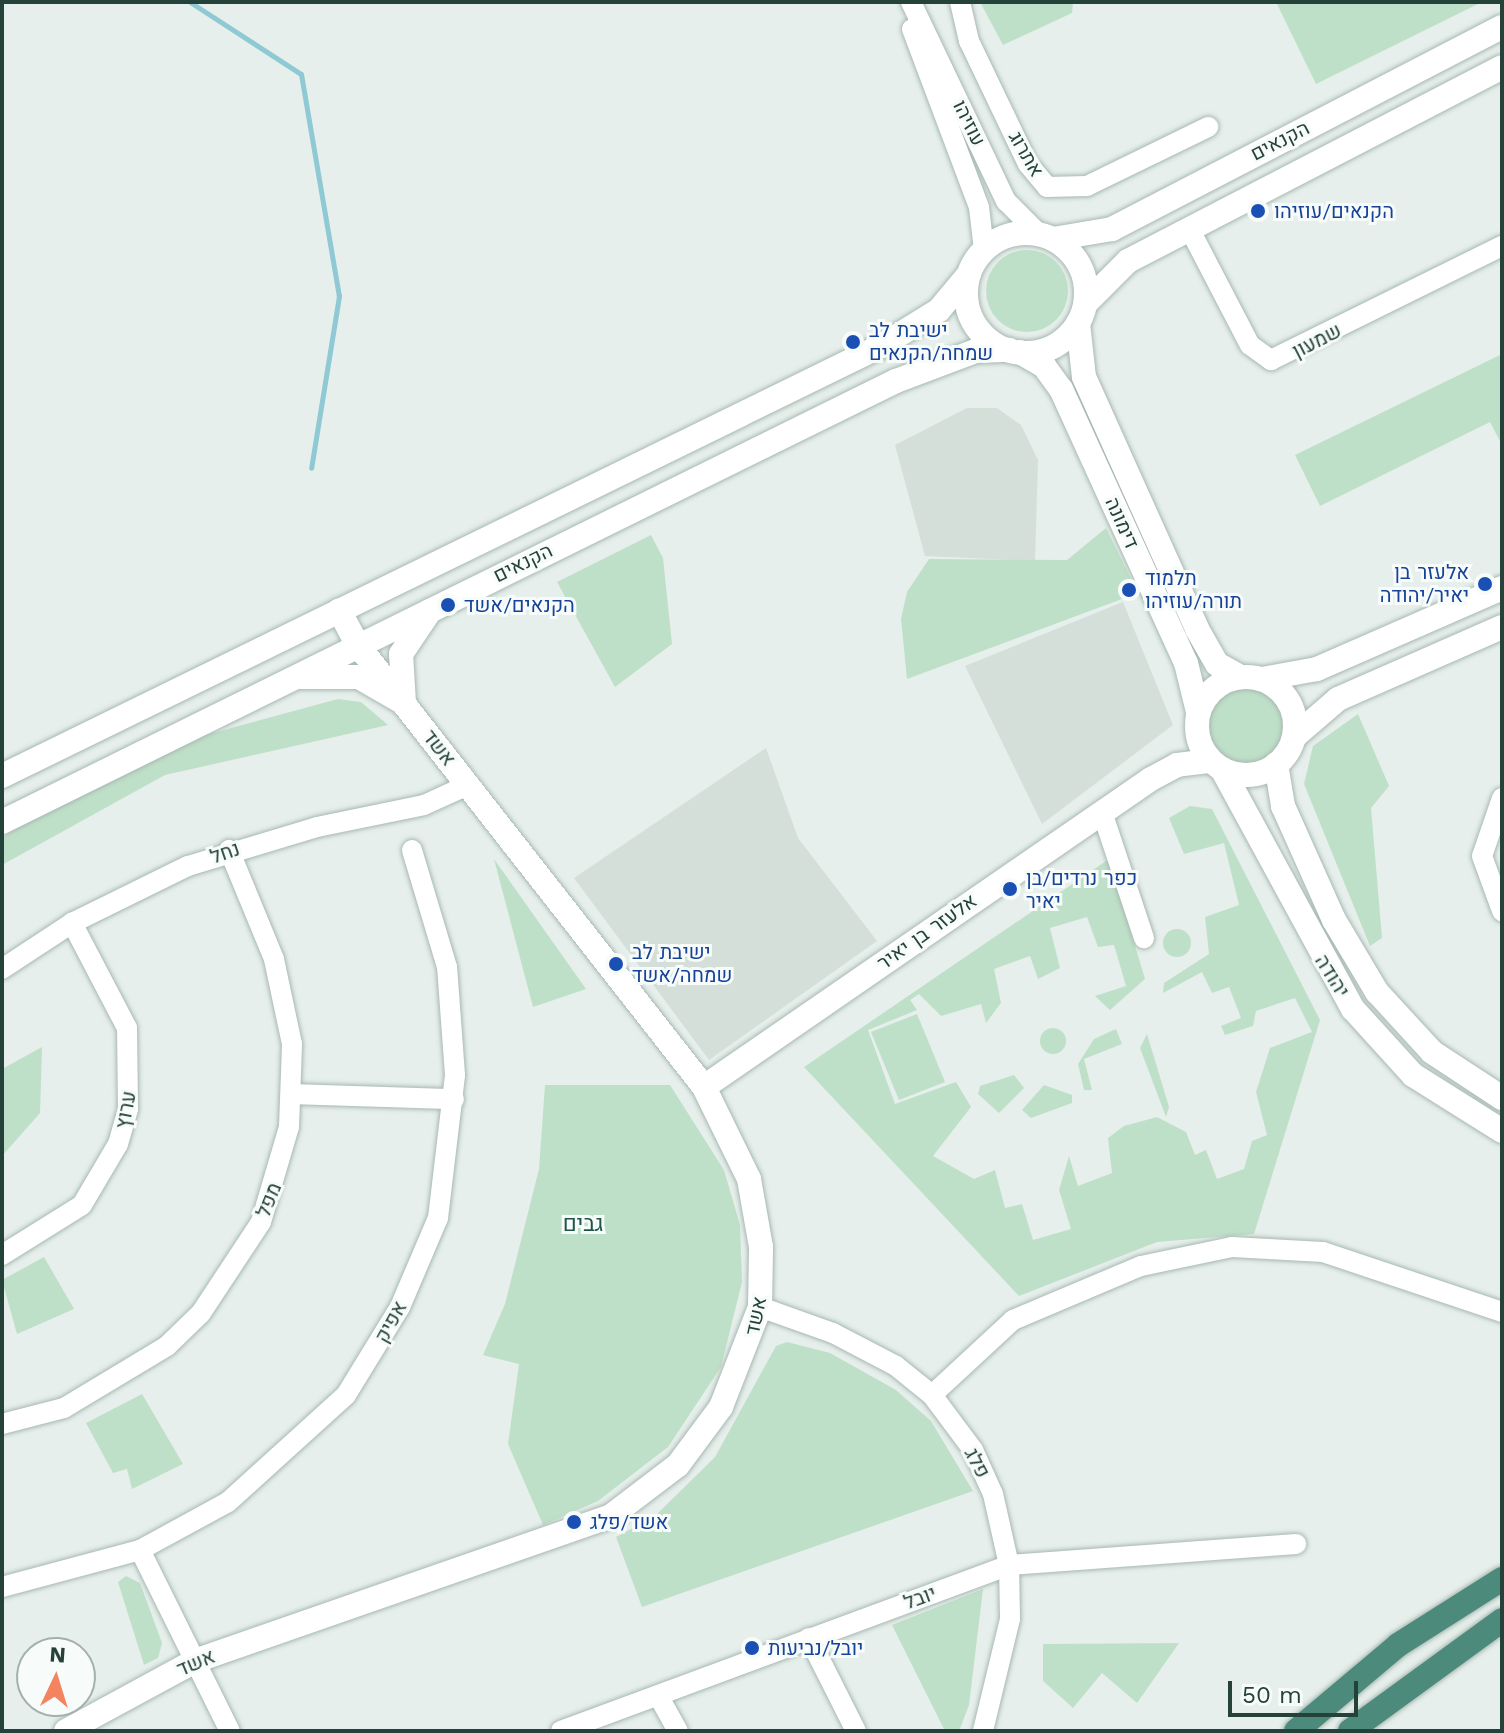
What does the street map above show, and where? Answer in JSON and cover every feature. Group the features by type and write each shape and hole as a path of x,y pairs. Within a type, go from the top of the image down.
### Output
{"highway":[{"path":"1296,1731 1398,1645 1502,1579"},
{"path":"1350,1731 1502,1620"}],"street":[{"name":"עוזיהו","path":"904,2 979,207 984,250"},
{"name":"עוזיהו","path":"911,2 1006,201 1046,237"},
{"name":"אתרוג","path":"960,2 1008,123 1047,187 1087,186 1208,127"},
{"name":"הקנאים","path":"1046,237 1112,229 1502,27"},
{"name":"הקנאים","path":"1082,313 1106,276 1189,228 1502,67"},
{"name":"שמעון","path":"1189,228 1250,345 1271,360 1502,246"},
{"path":"1009,235 1046,237 1080,266 1082,313 1055,346 1014,351 974,323 969,274 984,250 1009,235"},
{"name":"הקנאים","path":"2,776 913,329 969,274"},
{"name":"דימונה","path":"1082,313 1084,377 1209,654 1251,678"},
{"name":"הקנאים","path":"2,822 284,679 896,381 976,351 1014,351"},
{"name":"דימונה","path":"1014,351 1044,366 1061,389 1186,663 1197,721"},
{"path":"1502,588 1317,669 1251,678 1214,688 1197,721 1217,765 1250,775 1276,764 1294,737 1338,699 1502,627"},
{"path":"404,703 401,654 435,606"},
{"name":"אשד","path":"66,1731 195,1661 571,1535 650,1492 721,1407 760,1307 761,1247 749,1179 704,1087 357,644 339,610"},
{"path":"284,679 359,677 404,703"},
{"path":"1251,678 1289,701 1294,737"},
{"name":"אלעזר בן יאיר","path":"1151,779 1197,721"},
{"name":"יהודה","path":"1276,764 1283,806 1334,920 1377,992 1432,1052 1502,1098"},
{"name":"אלעזר בן יאיר","path":"704,1087 1151,779 1177,765 1217,765"},
{"name":"יהודה","path":"1217,765 1353,1009 1423,1084 1502,1131"},
{"name":"נחל","path":"2,969 72,923 229,850 424,805 468,785"},
{"path":"1502,798 1482,856 1502,911"},
{"path":"1102,812 1144,938"},
{"name":"מפל","path":"2,1424 64,1408 167,1346 201,1313 261,1222 280,1172 292,1094 286,1004 229,850"},
{"name":"אפיק","path":"2,1587 140,1550 264,1476 346,1395 400,1307 438,1218 454,1099 447,967 412,850"},
{"name":"ערוץ","path":"2,1255 82,1205 118,1144 128,1108 127,1028 72,923"},
{"path":"292,1094 454,1099"},
{"path":"932,1395 1013,1320 1141,1266 1232,1247 1323,1252 1502,1312"},
{"name":"פלג","path":"760,1307 865,1347 932,1395 979,1462 1009,1565 1010,1619 983,1731"},
{"name":"יובל","path":"561,1731 1009,1565 1296,1544"},
{"path":"140,1550 230,1731"},
{"path":"809,1638 856,1731"},
{"path":"659,1697 678,1731"}],"shaded area":[{"path":"967,408 997,408 1021,425 1038,460 1035,561 925,556 895,445"},
{"path":"1123,602 1173,725 1042,824 965,666"},
{"path":"766,748 798,838 877,941 709,1060 574,878"}],"green space":[{"path":"980,2 1073,2 1072,13 1003,45"},
{"path":"1276,2 1482,2 1316,84"},
{"path":"1027,250 1043,254 1056,262 1064,275 1068,291 1064,307 1056,320 1043,328 1027,332 1011,328 998,320 990,307 986,291 990,275 998,262 1011,254"},
{"path":"1502,354 1502,445 1490,422 1320,506 1295,455"},
{"path":"1106,528 1138,593 907,679 901,619 907,592 929,559 1067,560"},
{"path":"651,535 663,558 672,644 615,687 557,582"},
{"path":"1245,684 1261,688 1274,696 1282,709 1286,725 1282,741 1274,754 1261,762 1245,766 1229,762 1216,754 1208,741 1204,725 1208,709 1216,696 1229,688"},
{"path":"338,699 361,702 388,725 165,775 2,865 2,838 17,828 191,739"},
{"path":"1358,714 1389,786 1371,808 1382,938 1370,946 1304,784 1313,746"},
{"path":"1190,806 1212,809 1320,1020 1254,1234 1157,1242 1019,1296 804,1067 1109,859 1145,979 1110,1010 1095,996 1126,986 1114,945 1098,947 1087,917 1050,928 1060,968 1038,979 1030,956 994,969 1001,1003 986,1023 981,1004 941,1016 919,994 910,1000 917,1010 868,1030 895,1104 956,1082 971,1107 933,1156 974,1179 995,1170 1005,1208 1022,1204 1033,1240 1071,1229 1059,1190 1069,1156 1078,1186 1112,1173 1108,1138 1124,1126 1157,1117 1186,1132 1195,1155 1206,1150 1217,1179 1244,1169 1252,1141 1267,1135 1256,1092 1270,1048 1312,1032 1295,998 1256,1011 1253,1026 1225,1035 1221,1026 1241,1018 1229,987 1212,993 1202,972 1163,993 1164,983 1209,954 1205,917 1239,905 1224,843 1184,854 1169,818"},
{"path":"494,859 586,989 533,1007"},
{"path":"1177,929 1187,933 1191,943 1187,953 1177,957 1167,953 1163,943 1167,933"},
{"path":"917,1014 945,1082 899,1100 871,1032"},
{"path":"1053,1028 1062,1032 1066,1041 1062,1050 1053,1054 1044,1050 1040,1041 1044,1032"},
{"path":"1116,1029 1122,1044 1084,1059 1092,1090 1084,1090 1078,1064 1094,1039"},
{"path":"1147,1034 1169,1107 1166,1117 1140,1048"},
{"path":"42,1047 40,1113 2,1156 2,1069"},
{"path":"1014,1075 1024,1088 999,1113 978,1094 980,1086"},
{"path":"545,1085 670,1085 724,1170 740,1225 742,1282 721,1367 668,1447 598,1501 543,1525 508,1444 519,1364 483,1355 505,1304 539,1169"},
{"path":"1044,1085 1072,1095 1072,1103 1031,1118 1022,1110"},
{"path":"44,1257 74,1309 17,1334 2,1280"},
{"path":"787,1342 830,1353 896,1390 931,1421 973,1491 642,1607 616,1537 655,1516 715,1457 776,1346"},
{"path":"142,1394 183,1464 132,1489 127,1469 113,1473 86,1423"},
{"path":"126,1576 140,1583 162,1643 158,1658 144,1665 118,1582"},
{"path":"983,1589 969,1705 959,1731 945,1731 892,1625"},
{"path":"1179,1643 1137,1703 1102,1673 1073,1708 1043,1681 1043,1644"}],"waterway":[{"path":"190,2 301,74 339,296 311,468"}],"place":[{"name":"הקנאים/עוזיהו","path":"1258,211"},
{"name":"ישיבת לב שמחה/הקנאים","path":"853,342"},
{"name":"אלעזר בן יאיר/יהודה","path":"1485,584"},
{"name":"תלמוד תורה/עוזיהו","path":"1129,590"},
{"name":"הקנאים/אשד","path":"448,605"},
{"name":"כפר נרדים/בן יאיר","path":"1010,889"},
{"name":"ישיבת לב שמחה/אשד","path":"616,964"},
{"name":"אשד/פלג","path":"574,1522"},
{"name":"יובל/נביעות","path":"752,1648"}],"district":[{"name":"גבים","path":"583,1224"}]}
